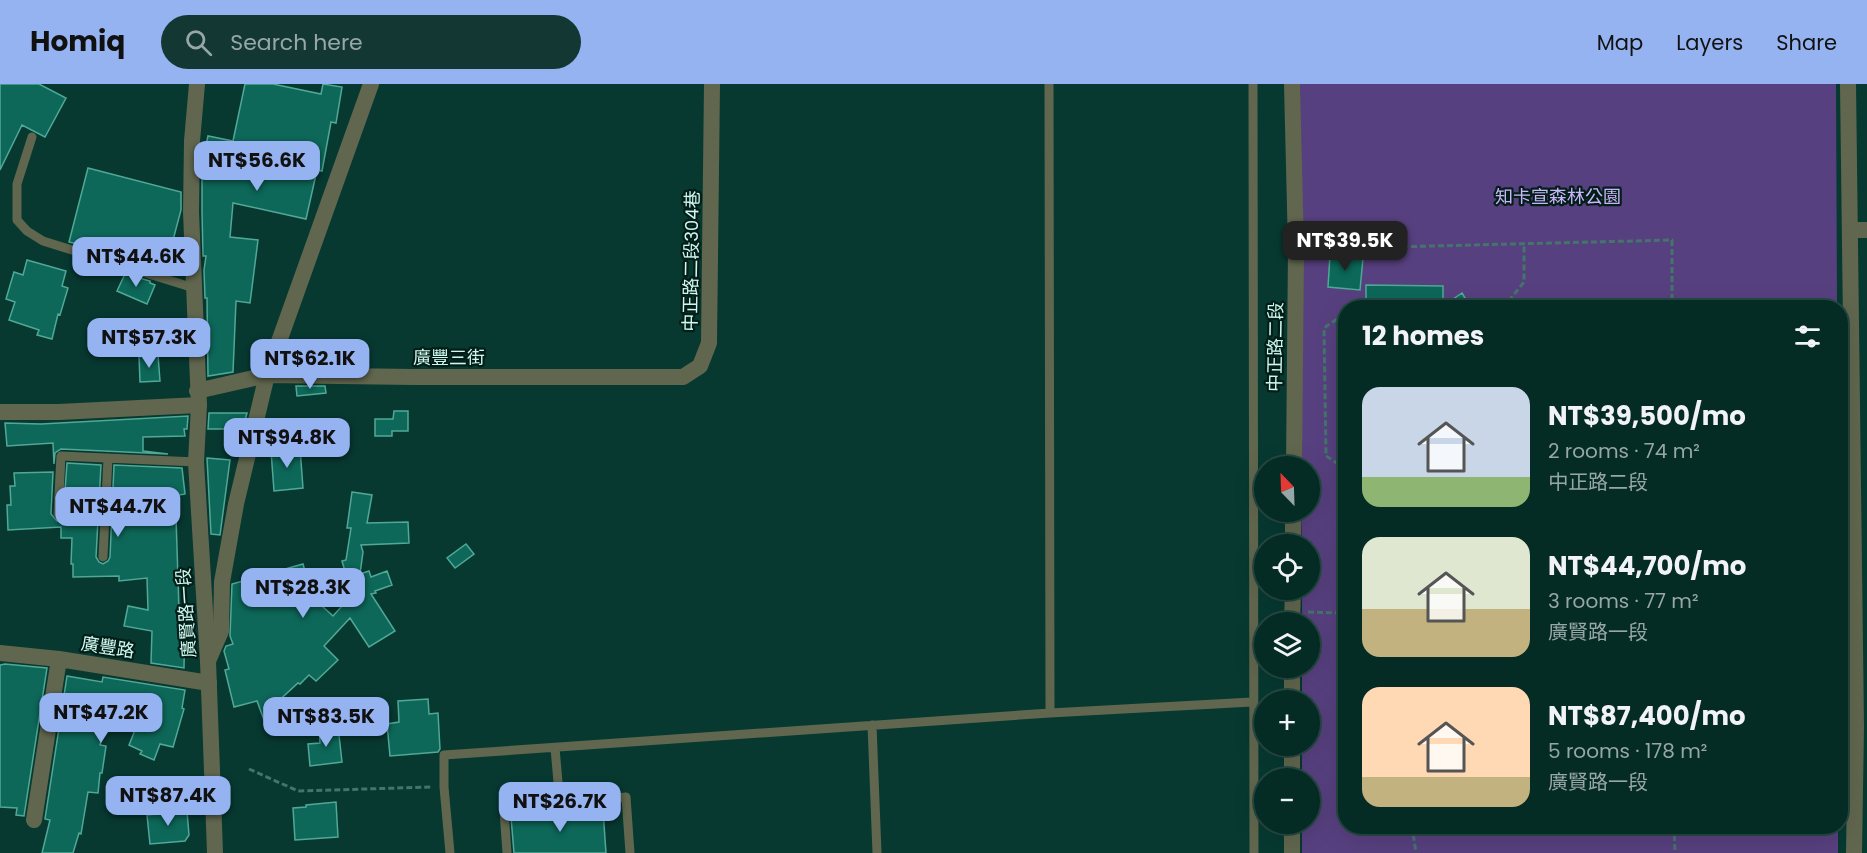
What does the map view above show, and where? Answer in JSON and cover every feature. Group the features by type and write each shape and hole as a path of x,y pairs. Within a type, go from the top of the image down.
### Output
{"street":[{"name":"廣賢路一段","path":"197,84 192,141 198,398 196,462 208,661 215,853"},
{"path":"208,661 221,631 222,582 236,504 267,375 371,84"},
{"name":"中正路二段304巷","path":"523,377 683,376 700,366 709,343 712,84"},
{"name":"中正路二段","path":"1292,84 1296,249 1294,456"},
{"path":"1848,84 1862,726 1854,853"},
{"path":"1850,230 1867,230"},
{"name":"廣豐三街","path":"0,412 59,412 198,398 267,375 523,377"},
{"name":"廣豐路","path":"0,653 59,659 209,683"},
{"path":"34,820 59,659"},
{"path":"1292,834 1292,853"}],"lane":[{"path":"1049,84 1050,713"},
{"path":"1253,84 1252,702 1254,853"},
{"path":"32,137 17,184 17,220 27,231 43,241 194,288"},
{"path":"58,514 61,456 196,462"},
{"path":"103,557 108,458"},
{"path":"450,853 444,787 444,755 1050,713 1252,702"},
{"path":"872,725 877,853"},
{"path":"555,748 560,805"},
{"path":"507,853 504,812 626,797 630,853"}],"path":[{"path":"1296,249 1672,240 1672,300"},
{"path":"1509,300 1524,282 1524,244"},
{"path":"1338,319 1324,328 1326,456 1338,464"},
{"path":"1320,615 1338,614"},
{"path":"249,769 298,791 444,787"},
{"path":"1413,834 1416,853"},
{"path":"1674,834 1675,853"}],"green space":[{"name":"知卡宣森林公園","path":"1300,84 1836,84 1837,300 1338,300 1338,834 1838,834 1838,853 1302,853 1302,834 1320,834 1320,768 1302,768 1302,756 1320,756 1320,690 1302,690 1302,678 1320,678 1320,612 1302,612 1302,600 1320,600 1320,534 1302,534 1301,522 1320,522 1320,456 1301,456"}],"building":[{"path":"0,84 39,84 66,98 45,137 22,125 0,170"},
{"path":"245,84 273,84 321,94 323,84 342,87 336,123 331,122 322,171 317,170 306,219 233,203 230,237 258,240 250,303 236,301 233,372 208,376 202,162 208,136 233,141"},
{"path":"88,168 181,192 181,210 168,259 157,256 153,268 127,260 128,257 69,242"},
{"path":"1330,255 1363,258 1360,290 1328,287"},
{"path":"27,260 66,271 62,286 68,288 52,339 37,335 39,330 9,320 15,302 6,299 14,272 23,275"},
{"path":"125,274 150,281 155,285 147,304 117,291"},
{"path":"1366,285 1443,286 1443,300 1366,300"},
{"path":"1462,293 1466,300 1452,300"},
{"path":"158,355 160,381 140,382 139,356"},
{"path":"296,386 325,386 326,393 297,396"},
{"path":"394,411 408,411 408,431 392,431 392,436 375,436 375,419 393,419"},
{"path":"209,413 247,413 243,428 208,429"},
{"path":"188,416 187,429 184,429 185,436 143,437 143,451 168,454 61,449 55,453 54,464 53,443 7,446 5,423 41,424"},
{"path":"300,448 303,488 274,491 271,451"},
{"path":"207,458 230,460 220,535 211,534"},
{"path":"67,463 101,465 96,557 103,564 110,557 114,465 182,468 185,494 174,496 179,610 185,611 184,668 151,663 152,631 124,626 128,606 148,610 147,578 119,581 119,576 73,577 72,538 61,538 61,527 8,530 7,505 11,505 10,486 15,486 14,473 53,472 51,514 57,521 63,518"},
{"path":"352,492 372,495 367,523 408,522 409,543 361,545 363,552 360,574 369,571 371,577 387,571 392,585 371,594 395,631 369,647 350,618 324,646 338,660 316,681 309,675 300,684 298,683 273,706 277,715 264,720 257,701 234,707 225,670 229,669 224,651 226,646 233,644 230,636 232,584 303,564 312,597 333,616 352,595 342,561 346,560 351,528 347,528"},
{"path":"466,544 474,554 455,568 447,558"},
{"path":"0,665 47,668 24,816 16,815 17,808 0,807"},
{"path":"67,676 102,682 103,677 185,690 182,708 184,709 173,747 160,744 154,760 140,754 142,751 129,745 139,720 107,713 100,745 106,746 98,793 88,792 81,834 79,833 73,853 42,853 50,820 45,819"},
{"path":"428,699 429,714 438,713 440,749 438,752 390,756 387,724 399,722 398,701"},
{"path":"338,726 342,762 310,766 308,744 320,743 319,728"},
{"path":"336,802 338,837 295,840 293,808"},
{"path":"603,810 606,853 514,853 511,817"},
{"path":"187,811 189,835 185,841 150,844 147,815"}]}
